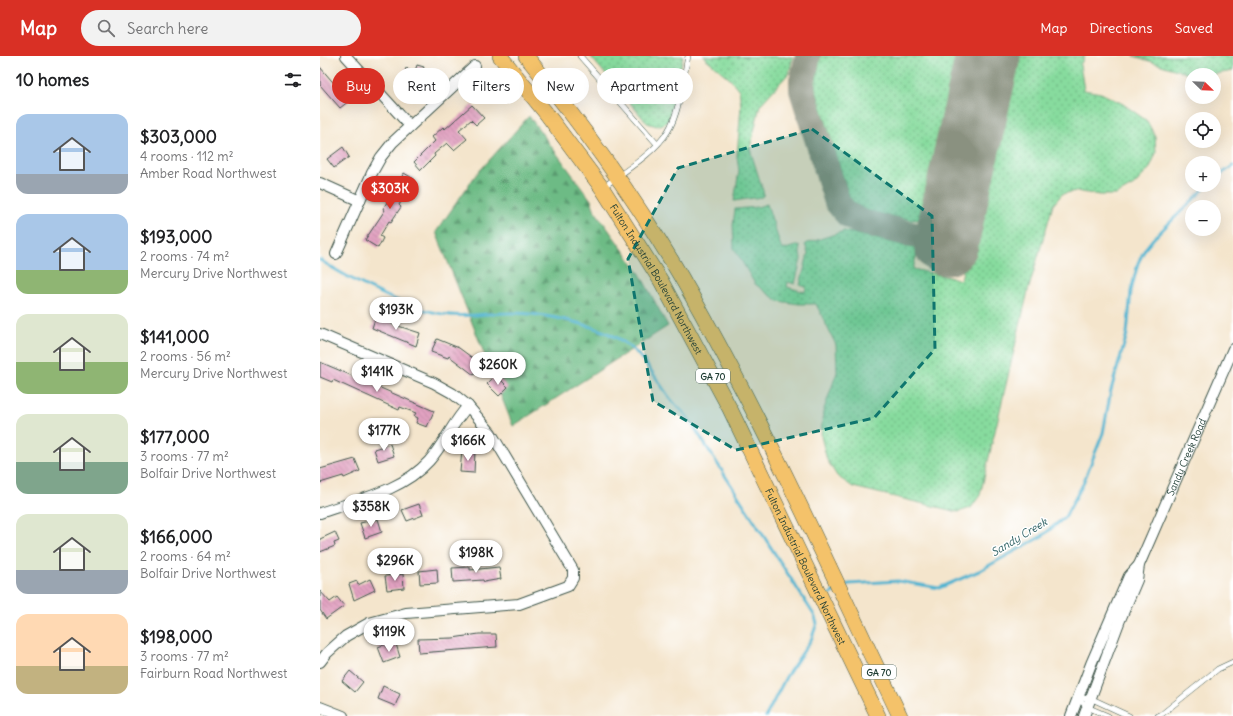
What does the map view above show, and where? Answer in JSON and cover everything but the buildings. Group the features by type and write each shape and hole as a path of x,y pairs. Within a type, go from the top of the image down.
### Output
{"main road":[{"name":"Fulton Industrial Boulevard Northwest","path":"500,56 602,188 661,281 734,416 878,716"},
{"name":"Fulton Industrial Boulevard Northwest","path":"526,56 560,98 617,176 679,273 748,401 900,716"}],"street":[{"path":"346,56 410,126"},
{"path":"336,254 381,157 393,142 475,66"},
{"path":"320,183 360,201"},
{"path":"320,334 434,383 452,393 468,406 491,433 573,570 573,578 568,586 519,604 406,613 386,617 369,623 346,636 327,653 320,662"},
{"name":"Sandy Creek Road","path":"1087,707 1137,580 1139,565 1233,349"},
{"path":"320,513 394,486 408,479 431,459 468,406"},
{"name":"Sandy Creek Road","path":"1071,716 1129,576 1139,565"},
{"path":"320,707 343,716"}],"lane":[{"path":"580,56 657,144"},
{"path":"602,188 657,144 669,130 675,116 688,56"},
{"path":"1158,716 1218,669 1233,662"},
{"path":"1078,698 1087,707 1108,716"},
{"path":"1078,698 1087,707 1129,716"}],"highlighted area":[{"path":"812,129 932,216 935,349 874,418 736,450 653,401 628,259 678,168"}],"green space":[{"path":"590,56 618,56 636,60 637,56 683,56 680,68 600,68"},
{"path":"703,56 793,57 789,73 760,105 750,149 764,194 762,197 734,201 739,171 737,157 741,105 739,90 731,80"},
{"path":"820,56 964,56 929,210 920,218 912,220 867,211 853,202 849,196 815,87"},
{"path":"1010,56 1085,56 1080,65 1084,90 1101,93 1123,104 1147,121 1155,136 1156,153 1150,168 1134,185 1116,195 1099,195 1076,191 1062,194 1053,205 1028,291 980,495 971,508 958,512 853,487 837,476 827,460 821,436 823,412 837,372 836,345 816,304 799,304 778,301 755,284 734,248 733,225 735,209 757,207 767,204 782,250 799,245 801,259 795,284 788,282 787,287 805,292 806,287 800,285 808,254 805,244 844,231 918,249 913,269 961,280"},
{"path":"1134,56 1233,56 1233,71 1221,73 1221,68 1185,68 1185,73"},
{"path":"631,104 672,104 669,118 666,123 657,126 647,123"},
{"path":"529,116 591,200 595,211 639,272 668,326 513,426 436,232 475,176"}],"waterway":[{"name":"Sandy Creek","path":"1221,174 1233,166"},
{"name":"Sandy Creek","path":"842,587 849,584 898,581 939,588 979,571 1042,536 1065,517 1082,486 1103,433 1111,390 1127,334 1131,291 1138,263 1145,249 1153,239 1201,192"},
{"path":"320,260 365,286 401,302 435,313 450,315 520,313 567,320 598,329 611,335 622,341 636,352 647,365 671,400 687,416 814,615 817,623 811,640 786,677 766,716"},
{"name":"Sandy Creek","path":"826,597 836,590"}],"taxiway":[{"path":"808,56 802,81 802,90 837,202 847,214 858,221 946,243"}],"runway":[{"path":"946,243 988,56"}]}
